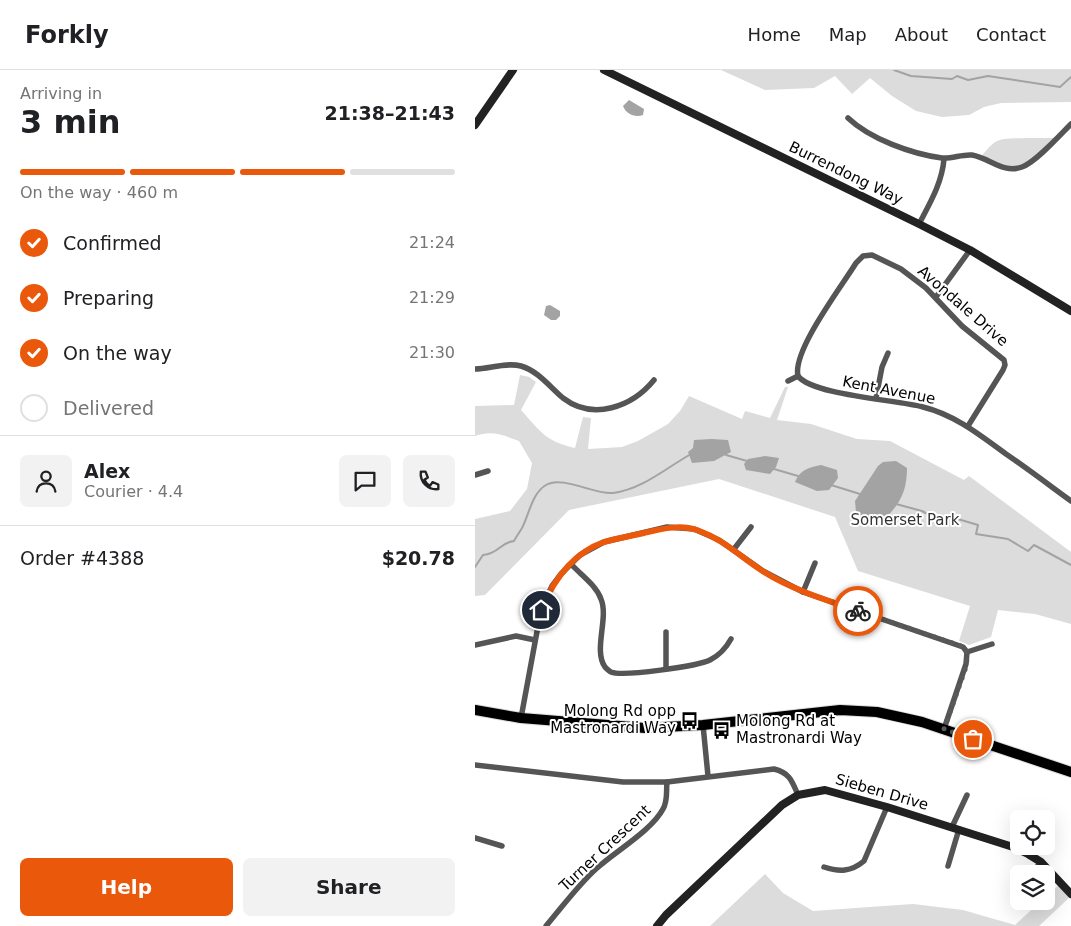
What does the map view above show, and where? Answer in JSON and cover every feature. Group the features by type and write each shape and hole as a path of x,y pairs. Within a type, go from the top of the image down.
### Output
{"highway":[{"path":"475,710 521,718 625,728 703,725 817,712 853,710 900,716 1071,772"}],"main road":[{"path":"475,125 512,70"},
{"name":"Burrendong Way","path":"604,70 970,250 1071,311"},
{"name":"Sieben Drive","path":"657,926 666,914 782,805 799,795 825,790 887,807 1013,847 1041,862 1071,894"}],"street":[{"path":"848,118 856,126 914,153 943,158 969,155 981,157 997,166 1012,170 1024,167 1035,159 1071,124"},
{"path":"919,224 939,184 943,172 943,158"},
{"path":"935,298 970,250"},
{"name":"Avondale Drive","path":"798,376 799,363 809,336 857,263 863,256 872,255 901,269 920,284 974,337 1001,356 1005,365 1003,370 968,426"},
{"path":"876,398 882,367 888,353"},
{"path":"475,369 520,366 545,381 565,399 587,410 606,409 626,404 644,392 654,380"},
{"path":"788,380 798,376"},
{"name":"Kent Avenue","path":"798,376 806,383 840,393 923,407 944,414 968,426 1071,501"},
{"path":"475,475 488,471"},
{"path":"521,718 535,640 545,602 552,586 580,554 604,542 667,527 694,529 719,540 763,571 803,592 961,646 967,652 967,664 944,729"},
{"path":"734,549 751,528"},
{"path":"803,592 815,563"},
{"path":"571,564 597,591 602,600 602,660 606,668 611,672 623,673 692,666 709,660 725,650 731,639"},
{"path":"666,632 666,668"},
{"path":"475,645 516,636 535,640"},
{"path":"967,652 993,644"},
{"path":"703,725 707,776"},
{"name":"Turner Crescent","path":"475,765 623,782 667,782 774,769 783,771 790,778 799,795"},
{"name":"Turner Crescent","path":"547,926 572,894 597,868 638,836 659,816 666,802 667,782"},
{"path":"948,866 955,828 967,795"},
{"path":"824,867 838,871 856,867 864,861 869,854 887,807"},
{"path":"475,838 502,846"}],"green space":[{"path":"721,70 1071,70 1071,102 1001,103 984,107 969,115 942,117 916,111 892,96 870,78 852,94 835,76 814,88 765,90"},
{"path":"1010,138 1057,138 1035,159 1012,170 981,157 991,145 1000,140"},
{"name":"Somerset Park","path":"520,375 529,377 536,382 521,410 550,439 575,448 583,417 591,418 588,449 622,447 638,441 668,424 680,411 689,396 742,419 745,411 770,418 785,387 788,387 777,420 811,424 857,439 890,441 964,480 969,476 1071,552 1071,624 1035,614 998,610 991,637 969,645 959,641 970,606 858,571 835,517 719,479 569,510 485,595 475,596 475,519 510,511 527,489 532,463 519,441 492,433 475,436 475,406 514,405"},
{"path":"765,874 783,893 813,911 913,904 963,910 1015,925 1031,910 1055,910 1055,888 1058,886 1069,898 1039,926 710,926"}],"shaded area":[{"path":"629,100 644,109 643,115 634,116 626,111 623,106"},
{"path":"550,305 560,311 560,316 556,320 551,320 544,315 546,306"},
{"path":"694,440 728,440 731,452 714,461 692,463 688,452 693,448"},
{"path":"765,456 779,458 776,467 770,474 746,470 744,464 748,459"},
{"path":"896,461 907,468 907,477 903,493 896,506 879,524 861,517 856,512 855,501 878,466 883,462"},
{"path":"821,465 837,470 838,478 829,490 817,491 795,482 805,470"}],"waterway":[{"path":"894,70 911,76 952,79 957,76 968,80 988,76 1060,87 1071,77"},
{"path":"475,567 483,555 489,554 514,541 522,528 537,493 546,485 561,482 606,493 624,491 644,483 691,454"},
{"path":"726,455 747,461"},
{"path":"774,469 798,476"},
{"path":"831,485 860,494"},
{"path":"896,504 922,511 935,518 951,517 978,525 976,534 1008,539 1028,551 1034,545 1071,565"}],"way so far":[{"path":"858,611 961,646 966,650 967,664 944,729 973,739"}],"place":[{"name":"Molong Rd opp Mastronardi Way","path":"690,720"},
{"name":"Molong Rd at Mastronardi Way","path":"722,730"}],"route":[{"path":"541,610 552,586 580,554 604,542 667,527 694,529 734,549 763,571 783,583 858,611"}]}
